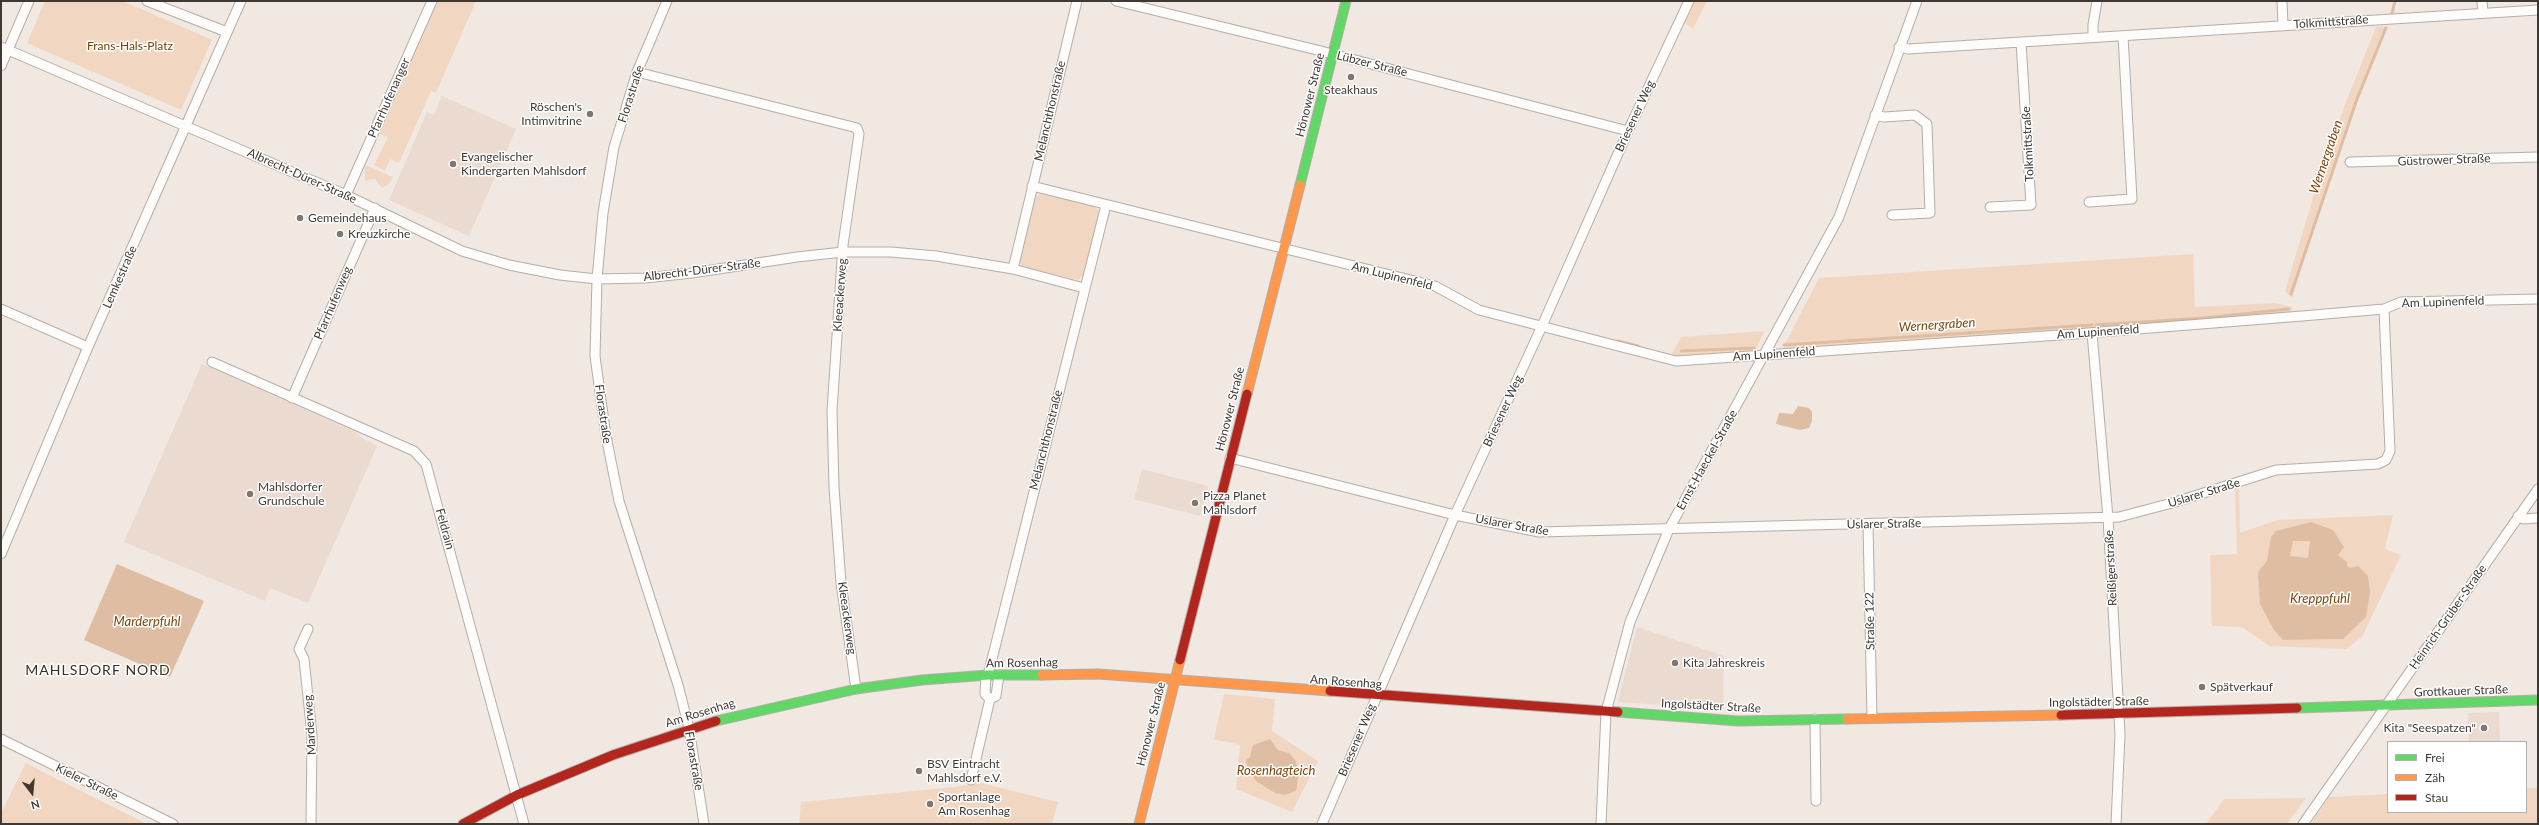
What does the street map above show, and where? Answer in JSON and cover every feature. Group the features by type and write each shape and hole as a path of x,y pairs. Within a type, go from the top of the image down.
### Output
{"street":[{"path":"1,66 4,49 29,1"},
{"path":"147,1 227,32"},
{"name":"Lemkestraße","path":"1,554 88,347 241,1"},
{"name":"Pfarrhufenanger","path":"346,195 432,1"},
{"name":"Florastraße","path":"667,1 637,72 614,147 602,213 596,279 595,356 612,469 619,501 676,677 689,728 704,824"},
{"name":"Melanchthonstraße","path":"1013,269 1077,1"},
{"name":"Lübzer Straße","path":"1116,1 1333,54 1628,131"},
{"name":"Hönower Straße","path":"1139,824 1346,1"},
{"name":"Briesener Weg","path":"1322,824 1455,515 1542,326 1628,131 1689,1"},
{"name":"Ernst-Haeckel-Straße","path":"1601,824 1606,712 1630,622 1669,529 1839,217 1899,47 1917,1"},
{"path":"2093,37 2093,24 2098,1"},
{"path":"2282,1 2283,25"},
{"path":"2482,1 2483,12"},
{"name":"Tolkmittstraße","path":"1899,47 1908,49 2483,12 2538,10"},
{"path":"2089,202 2132,199 2123,36"},
{"name":"Tolkmittstraße","path":"1990,207 2031,205 2021,42"},
{"name":"Albrecht-Dürer-Straße","path":"4,49 346,195 462,251 527,269 596,279 692,274 797,257 843,252 914,253 1013,269 1084,288"},
{"name":"Kleeackerweg","path":"637,72 857,128 859,134 843,252 832,411 834,487 841,583 856,689"},
{"path":"1875,115 1884,117 1915,116 1926,124 1930,213 1892,215"},
{"name":"Güstrower Straße","path":"2350,162 2538,157"},
{"name":"Am Lupinenfeld","path":"1032,186 1435,286 1479,310 1676,361 2092,333 2384,309 2401,302 2538,299"},
{"name":"Melanchthonstraße","path":"990,699 985,694 987,675 1106,205"},
{"name":"Pfarrhufenweg","path":"292,398 375,208"},
{"path":"1,309 88,347"},
{"name":"Uslarer Straße","path":"1230,458 1455,515 1539,532 2108,518 2172,503 2276,470 2378,464 2386,460 2390,452 2384,309"},
{"name":"Reißigerstraße","path":"2092,333 2108,518 2117,714 2120,734 2116,824"},
{"name":"Feldrain","path":"212,362 414,451 426,464 524,824"},
{"name":"Heinrich-Grüber-Straße","path":"2303,824 2538,489"},
{"path":"2518,516 2523,519 2538,518"},
{"name":"Straße 122","path":"1868,524 1872,718"},
{"name":"Marderweg","path":"308,629 299,649 304,659 312,735 311,824"},
{"name":"Am Rosenhag","path":"463,824 517,795 613,755 689,728 787,702 856,689 922,680 987,675 1098,674 1376,696 1606,712"},
{"name":"Melanchthonstraße","path":"990,699 996,696 999,675"},
{"name":"Melanchthonstraße","path":"971,780 990,699"},
{"name":"Grottkauer Straße","path":"2385,706 2538,700"},
{"name":"Ingolstädter Straße","path":"1606,712 1738,722 1815,719 2117,714 2385,706"},
{"path":"1815,719 1816,802"},
{"name":"Kieler Straße","path":"1,739 173,824"}],"shaded area":[{"name":"Evangelischer Kindergarten Mahlsdorf","path":"442,96 516,129 469,236 389,200 427,112 434,115"},
{"name":"Mahlsdorfer Grundschule","path":"202,364 356,432 360,437 377,446 308,603 270,588 265,601 124,542"},
{"path":"1142,469 1208,486 1200,516 1134,499"},
{"name":"Kita Jahreskreis","path":"1637,627 1724,656 1723,709 1618,702"},
{"name":"Kita \"Seespatzen\"","path":"2499,712 2500,741 2469,741 2468,713"}],"green space":[{"name":"Frans-Hals-Platz","path":"45,1 123,1 212,40 181,110 27,43"},
{"path":"438,1 476,1 436,93 431,91 399,163 390,159 385,171 374,165 388,137 379,134"},
{"path":"1695,1 1707,1 1693,29 1684,22"},
{"path":"2387,26 2350,117 2292,298 2285,291 2315,191 2344,107 2376,27"},
{"path":"365,165 393,177 389,184 382,188 375,179 365,181"},
{"path":"1040,194 1094,206 1098,210 1100,216 1084,274 1078,280 1021,266 1019,259 1033,200"},
{"path":"2193,254 2195,307 2275,303 2292,307 2291,313 2196,323 1782,350 1819,278"},
{"path":"1765,331 1754,353 1673,357 1672,354 1681,337"},
{"path":"2239,488 2240,533 2278,520 2393,515 2385,549 2401,555 2362,637 2346,649 2270,646 2242,627 2212,626 2210,555 2237,554 2235,489","holes":["2311,522 2307,541 2293,541 2289,555 2312,566 2343,639 2283,640 2258,572"]},
{"path":"1224,694 1275,699 1272,731 1318,761 1292,812 1236,789 1240,745 1214,739"},
{"path":"26,763 147,824 1,824 1,813"},
{"name":"Sportanlage Am Rosenhag","path":"981,783 1058,802 1052,824 799,824 801,802 955,787"},
{"path":"2527,788 2538,788 2538,824 2311,824 2329,797 2387,794 2387,813 2527,813"},
{"path":"2306,798 2287,824 2206,824 2224,799"}],"water":[{"path":"1798,406 1809,408 1812,412 1812,421 1809,428 1800,430 1776,424 1779,413 1793,414"},
{"name":"Krepppfuhl","path":"2311,522 2333,530 2344,547 2338,555 2347,562 2347,566 2350,568 2358,566 2368,576 2370,592 2366,617 2343,639 2283,640 2274,630 2260,604 2258,572 2267,561 2271,537 2276,531","holes":["2293,541 2310,541 2308,558 2290,556"]},
{"name":"Marderpfuhl","path":"117,564 204,601 170,677 84,640"},
{"name":"Rosenhagteich","path":"1270,739 1278,750 1289,753 1295,760 1299,771 1296,791 1285,795 1275,793 1256,781 1248,769 1246,760 1250,757 1253,745"}],"waterway":[{"name":"Wernergraben","path":"2392,13 2395,1"},
{"name":"Wernergraben","path":"2291,294 2357,99 2386,28"},
{"name":"Wernergraben","path":"2096,325 2204,318 2289,309"},
{"name":"Wernergraben","path":"1784,345 2092,325"},
{"name":"Wernergraben","path":"1618,341 1638,346"},
{"name":"Wernergraben","path":"1681,351 1754,348"}],"traffic: fast":[{"path":"1300,185 1346,1"},
{"path":"716,721 856,689 922,680 988,675 1042,675"},
{"path":"2297,708 2538,700"},
{"path":"1618,712 1738,721 1847,719"}],"traffic: slow":[{"path":"1247,394 1300,185"},
{"path":"1139,824 1180,660"},
{"path":"1042,675 1098,674 1330,691"},
{"path":"1847,719 2061,715"}],"traffic: jam":[{"path":"1180,660 1247,394"},
{"path":"1330,691 1618,712"},
{"path":"2061,715 2297,708"},
{"path":"463,824 517,795 613,755 716,721"}],"place":[{"name":"Steakhaus","path":"1351,77"},
{"name":"Röschen's Intimvitrine","path":"590,114"},
{"name":"Evangelischer Kindergarten Mahlsdorf","path":"453,164"},
{"name":"Gemeindehaus","path":"300,218"},
{"name":"Kreuzkirche","path":"340,234"},
{"name":"Mahlsdorfer Grundschule","path":"250,494"},
{"name":"Pizza Planet Mahlsdorf","path":"1195,503"},
{"name":"Kita Jahreskreis","path":"1675,663"},
{"name":"Spätverkauf","path":"2202,687"},
{"name":"Kita \"Seespatzen\"","path":"2484,728"},
{"name":"BSV Eintracht Mahlsdorf e.V.","path":"919,771"},
{"name":"Sportanlage Am Rosenhag","path":"930,804"}],"district":[{"name":"MAHLSDORF NORD","path":"98,670"}]}
